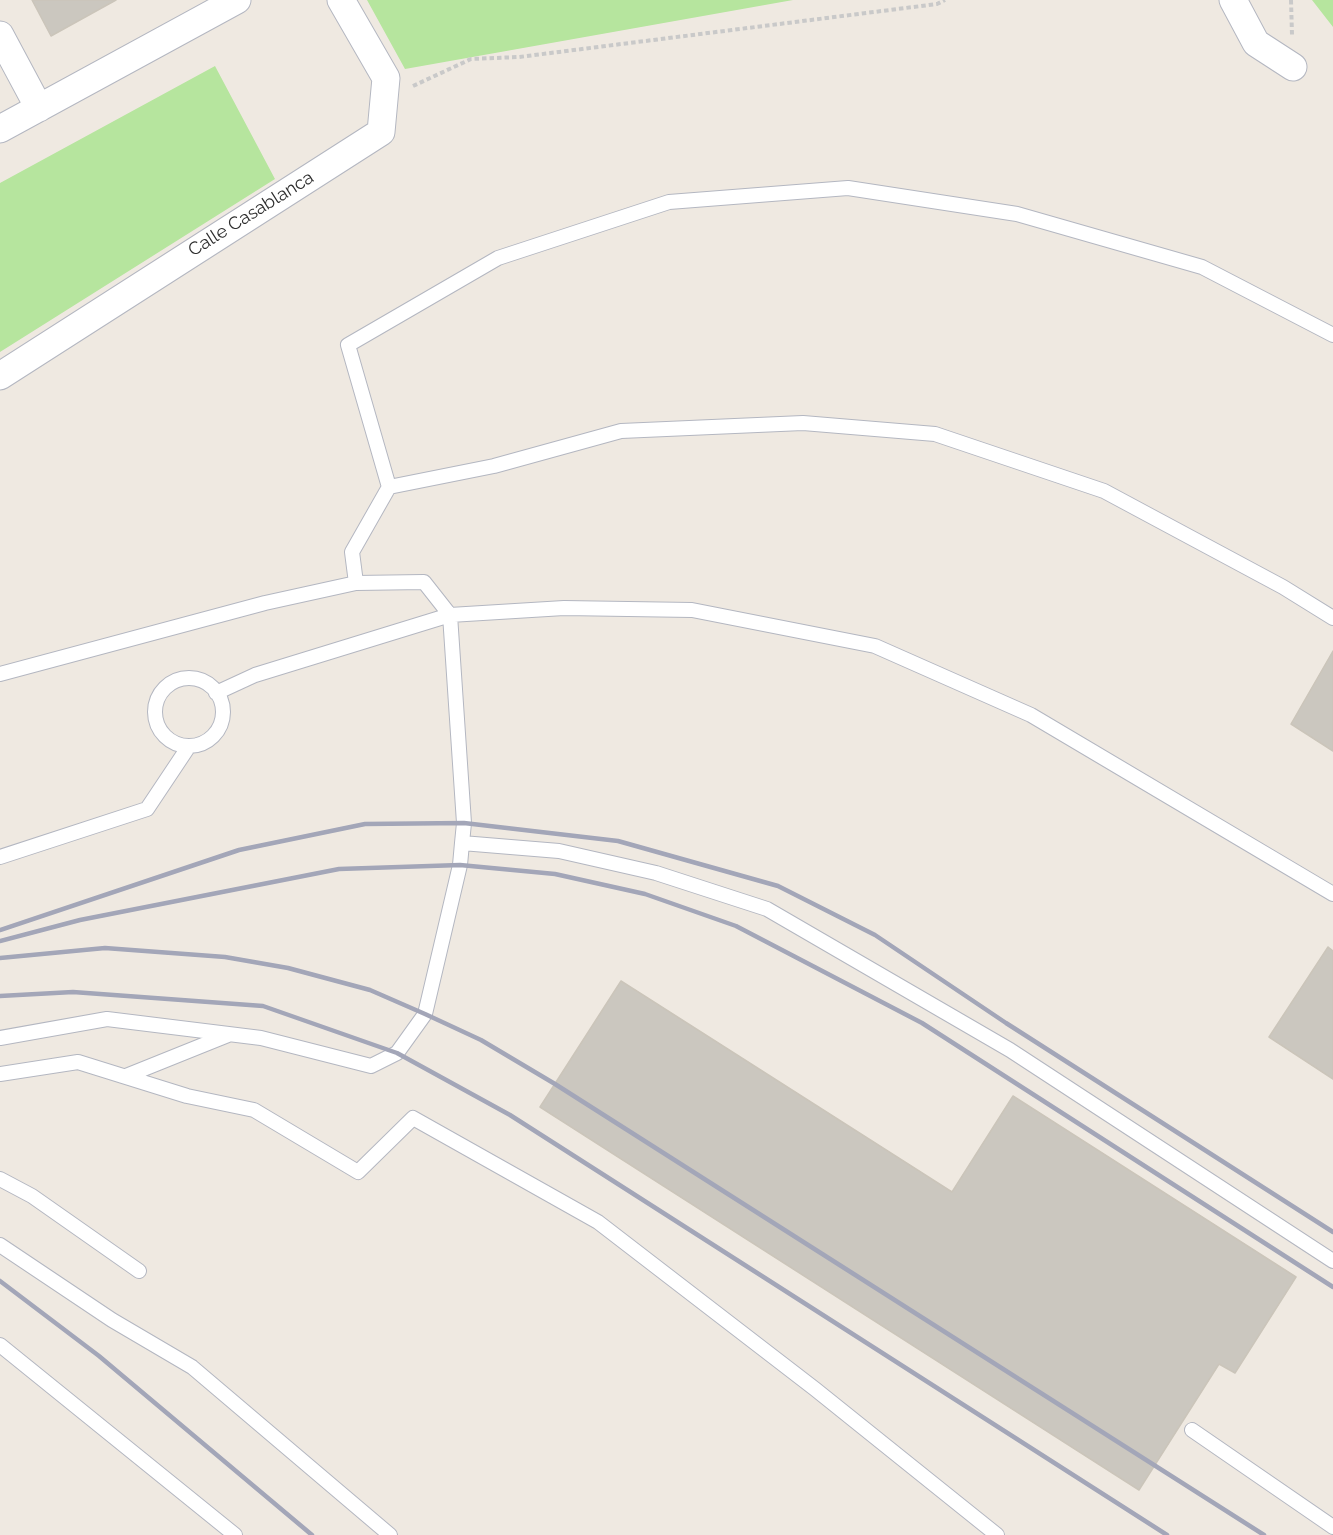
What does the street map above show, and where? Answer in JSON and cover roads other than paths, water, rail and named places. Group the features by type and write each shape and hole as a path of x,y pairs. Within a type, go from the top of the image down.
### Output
{"street":[{"path":"0,129 237,0"},
{"name":"Calle Casablanca","path":"0,376 381,132 386,78 340,0"},
{"path":"1233,0 1256,44 1293,68"},
{"path":"0,34 39,108"}],"lane":[{"path":"357,583 352,552 389,487 348,345 498,258 669,202 848,188 1017,214 1202,267 1333,334"},
{"path":"389,487 494,466 621,431 803,423 935,434 1104,491 1283,587 1333,618"},
{"path":"0,674 265,603 357,583 424,582 450,615 464,823 460,865 425,1014 397,1053 371,1066 261,1038 107,1019 0,1038"},
{"path":"216,693 255,675 450,615 564,608 692,610 875,646 1031,715 1333,894"},
{"path":"180,677 208,681 224,704 220,731 198,747 189,746 171,743 154,721 158,694 180,677"},
{"path":"0,857 147,809 189,746"},
{"path":"462,843 559,851 656,873 767,909 1010,1050 1333,1261"},
{"path":"126,1076 230,1034"},
{"path":"0,1074 78,1062 187,1096 254,1110 358,1172 413,1118 598,1222 815,1389 997,1535"},
{"path":"0,1179 32,1196 139,1271"},
{"path":"0,1245 112,1320 192,1367 390,1535"},
{"path":"0,1345 236,1535"},
{"path":"1192,1430 1333,1527"}],"railway":[{"path":"0,930 239,850 365,824 464,823 618,841 778,886 875,935 1006,1023 1333,1232"},
{"path":"0,941 80,920 339,869 460,865 555,874 645,894 736,926 922,1023 1333,1287"},
{"path":"0,958 105,948 225,957 288,968 370,990 425,1014 481,1040 555,1084 1264,1535"},
{"path":"0,996 73,992 263,1006 397,1053 510,1115 1167,1535"},
{"path":"0,1281 99,1356 312,1535"}]}
